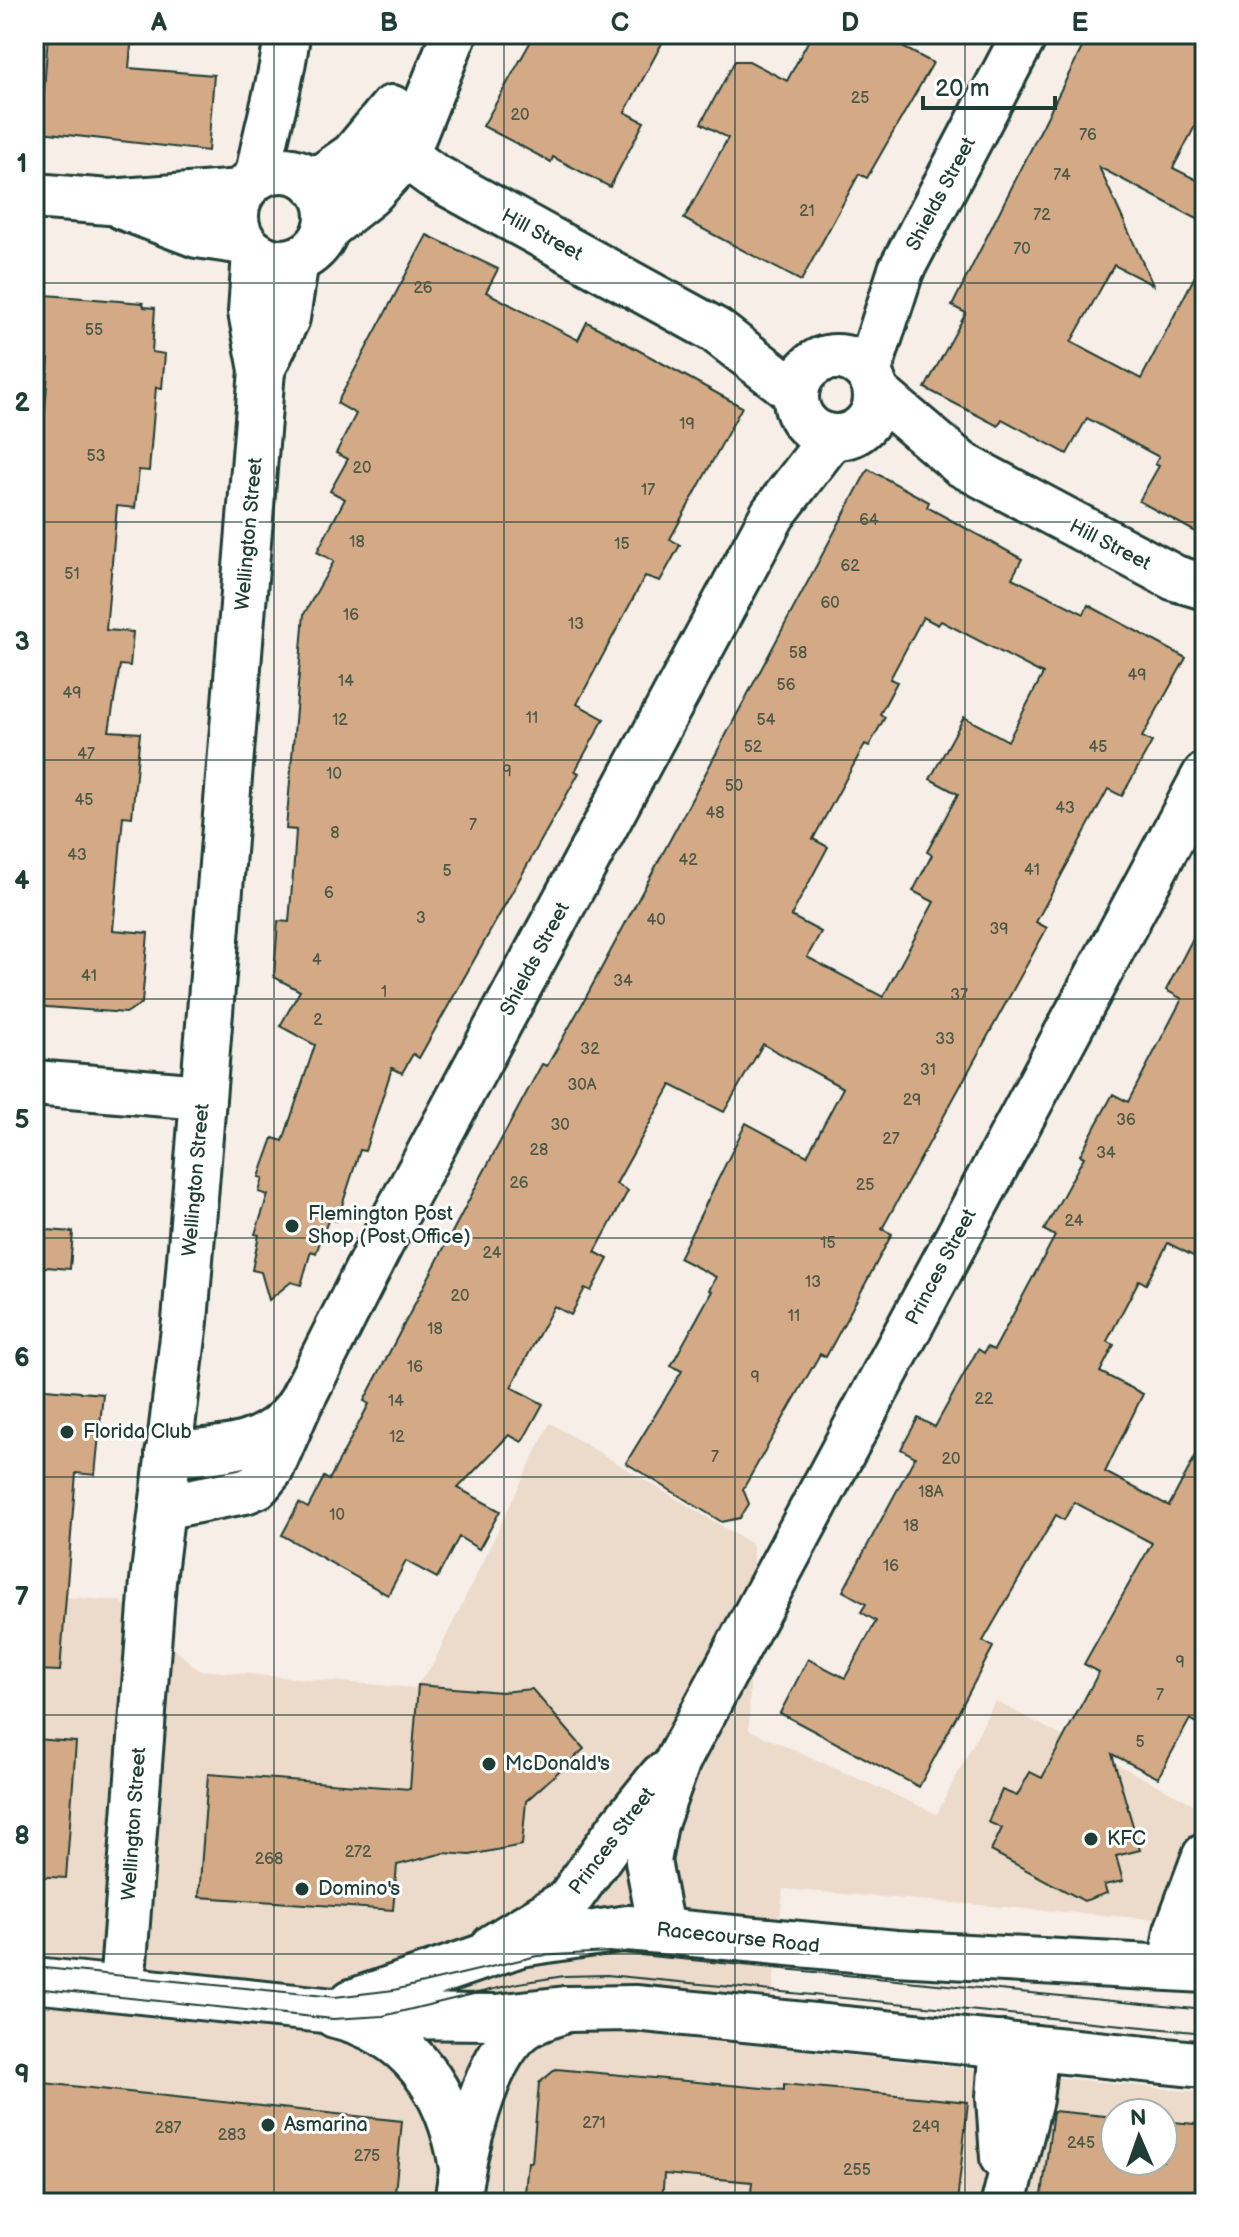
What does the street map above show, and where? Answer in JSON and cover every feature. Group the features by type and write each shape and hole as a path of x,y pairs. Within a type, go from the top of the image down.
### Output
{"main road":[{"path":"109,202 197,235 265,252 315,248 326,229 369,195 390,143 448,34"},
{"path":"34,196 109,202 250,184 288,171 308,179 353,155 390,143 454,34"},
{"name":"Shields Street","path":"162,1507 217,1499 257,1486 271,1469 299,1405 387,1232 773,514 1025,34"},
{"path":"285,54 308,179 326,203 326,229"},
{"path":"265,252 235,218 250,184 285,54"},
{"name":"Hill Street","path":"390,143 432,175 1195,589"},
{"name":"Wellington Street","path":"122,1988 148,1636 185,1321 262,370 287,318 265,252"},
{"name":"Princes Street","path":"661,1929 648,1861 655,1824 678,1760 1205,775"},
{"path":"34,1083 203,1097"},
{"name":"Shields Street","path":"168,1454 220,1450 257,1441 284,1425 299,1405"},
{"name":"Princes Street","path":"459,1964 544,1919 568,1901 629,1816 678,1760"},
{"path":"1188,1969 1177,1931 1198,1876"},
{"name":"Racecourse Road","path":"282,2007 357,2002 416,1983 459,1964 544,1938 600,1930 661,1929 896,1953 1188,1969"},
{"name":"Racecourse Road","path":"34,1980 282,2007 454,2018 566,2009 649,2009 1205,2065"},
{"path":"282,2007 359,2022 408,2052 444,2101 460,2186"},
{"path":"460,2186 488,2083 509,2042 532,2022 566,2009"},
{"path":"1004,2196 1030,2099 1019,2046"}],"shaded area":[{"path":"550,1423 753,1545 749,1730 937,1814 995,1701 1205,1810 1205,1864 1177,1921 783,1889 767,2047 1205,2093 1205,2203 34,2203 34,1595 120,1601 198,1670 414,1688 432,1666"}],"building":[{"path":"48,34 132,34 129,68 214,75 208,151 41,132"},
{"path":"535,34 667,34 625,112 644,122 610,187 553,157 551,162 483,126"},
{"path":"812,34 878,34 933,63 867,178 859,174 801,281 684,219 728,138 701,123 735,61 749,61 787,81"},
{"path":"1089,34 1205,34 1205,107 1173,168 1205,184 1205,223 1099,167 1153,285 1114,265 1071,342 1141,379 1205,257 1205,537 1139,501 1159,466 1155,464 1159,457 1087,418 1067,454 1002,419 998,426 925,388 966,313 952,306"},
{"path":"427,235 498,269 486,292 578,340 587,322 742,407 670,539 680,545 660,581 645,576 577,704 604,719 575,771 579,773 419,1058 413,1054 402,1073 392,1068 365,1151 360,1150 337,1221 329,1218 316,1253 311,1251 301,1285 291,1282 269,1300 261,1272 252,1270 259,1235 255,1234 268,1195 259,1192 263,1178 259,1177 273,1138 283,1141 315,1045 280,1026 300,991 274,977 278,921 289,922 294,862 296,830 286,829 304,614 334,561 317,552 345,499 330,491 348,459 336,453 356,414 337,403"},
{"path":"34,294 143,303 144,307 155,308 152,352 165,354 162,388 156,387 149,471 139,470 135,508 117,506 106,630 133,632 130,666 120,665 109,731 140,733 132,817 123,816 113,930 148,933 142,1003 126,1013 34,1006 34,473 40,473 49,359 34,357"},
{"path":"868,469 929,502 927,507 1022,559 1012,578 1084,614 1088,605 1186,658 1142,737 1152,742 1122,796 1108,789 1036,922 1047,928 882,1229 892,1234 826,1357 820,1354 743,1489 749,1504 740,1518 722,1522 626,1463 682,1371 671,1366 712,1291 709,1290 716,1277 679,1258 746,1123 807,1156 843,1088 763,1044 724,1112 671,1085 616,1184 628,1191 595,1252 608,1259 591,1291 585,1288 571,1315 554,1306 511,1387 543,1404 522,1442 509,1435 458,1488 500,1511 479,1549 459,1537 437,1578 406,1561 388,1595 282,1535 299,1503 308,1508 324,1477 329,1480 369,1404 364,1401 481,1177 542,1064 547,1066","holes":["923,617 938,625 941,621 1043,674 1008,741 964,717 930,779 958,794 927,852 932,855 913,891 934,902 883,997 807,957 821,932 791,916 828,847 813,839 865,744 869,746 885,717 880,714 897,682 890,679"]},
{"path":"1205,915 1205,1262 1168,1243 1146,1284 1139,1280 1107,1341 1114,1345 1100,1372 1143,1394 1105,1472 1169,1506 1205,1438 1205,1727 1190,1719 1158,1778 1112,1754 1140,1850 1116,1856 1123,1881 1104,1885 1107,1893 1084,1901 991,1851 1002,1828 988,1822 1002,1790 1017,1796 1030,1772 1042,1778 1099,1672 1084,1664 1152,1543 1074,1502 1064,1520 1056,1515 983,1641 993,1647 919,1787 780,1713 808,1659 845,1678 876,1621 861,1612 866,1604 843,1591 915,1457 901,1449 918,1418 935,1427 978,1349 984,1353 987,1347 994,1350 1055,1236 1044,1230 1084,1157 1080,1155 1096,1125 1113,1094 1128,1102 1182,999 1166,990"},
{"path":"34,1229 73,1232 70,1269 34,1266"},
{"path":"34,1388 103,1394 95,1475 76,1473 60,1671 34,1670"},
{"path":"418,1685 501,1692 532,1689 584,1749 526,1801 522,1845 470,1855 444,1853 397,1865 393,1910 199,1897 208,1774 410,1789"},
{"path":"34,1739 76,1742 66,1878 34,1876"},
{"path":"556,2069 784,2090 784,2084 968,2102 957,2203 750,2203 752,2182 664,2174 662,2203 524,2203 528,2162 532,2162 539,2083"},
{"path":"34,2082 402,2121 394,2203 34,2203"},
{"path":"1053,2111 1099,2115 1099,2177 1179,2177 1179,2123 1205,2125 1205,2203 1041,2203"}],"tram line":[{"path":"34,1967 335,1997 394,1990 537,1956 609,1952 1205,2010"},
{"path":"34,1988 333,2019 383,2016 519,1983 564,1976 607,1975 1205,2033"}],"place":[{"name":"Flemington Post Shop (Post Office)","path":"292,1226"},
{"name":"Florida Club","path":"67,1432"},
{"name":"McDonald's","path":"489,1764"},
{"name":"KFC","path":"1091,1839"},
{"name":"Domino's","path":"302,1889"},
{"name":"Asmarina","path":"268,2125"}]}
